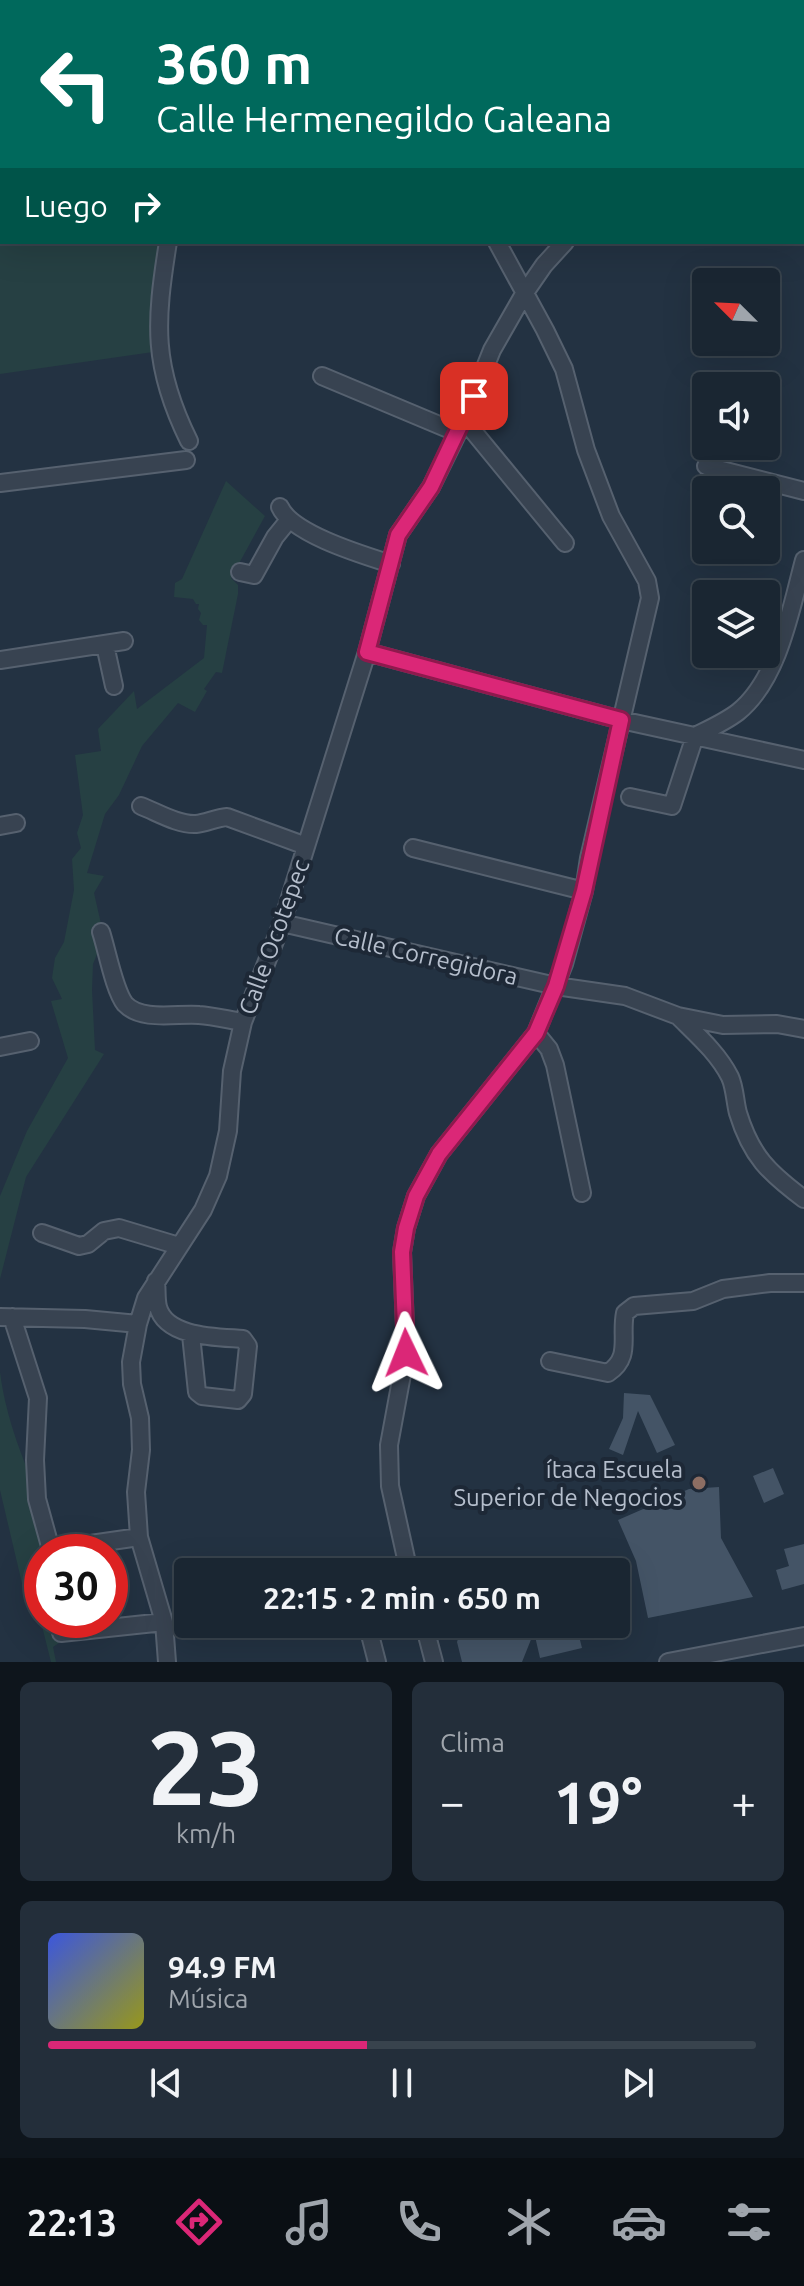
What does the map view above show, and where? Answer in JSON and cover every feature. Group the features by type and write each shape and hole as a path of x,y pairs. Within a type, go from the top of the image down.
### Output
{"street":[{"path":"168,244 157,337 167,390 189,441"},
{"path":"406,1558 390,1486 389,1445 406,1353 402,1252 406,1228 416,1196 439,1154 536,1033 556,986 584,891 650,598 647,581 611,516 586,450 564,369 498,244"},
{"name":"Calle Ocotepec","path":"167,1662 164,1622 139,1537 136,1492 141,1450 140,1418 132,1384 131,1362 138,1324 146,1298 203,1210 218,1176 228,1131 232,1071 243,1022 282,923 367,652 398,535 431,487 461,426 492,350 524,294 563,244"},
{"path":"322,376 461,426 565,543"},
{"path":"0,483 186,460"},
{"path":"706,466 804,491"},
{"path":"240,572 254,575 284,514 338,546 391,564"},
{"path":"630,797 672,806 695,736 739,711 764,684 796,616 804,560"},
{"path":"0,660 124,641"},
{"path":"105,645 114,686"},
{"path":"367,652 621,720 804,760"},
{"path":"739,711 739,725 759,749"},
{"path":"141,806 185,823 198,824 227,817 306,846"},
{"path":"413,848 584,891"},
{"name":"Calle Corregidora","path":"282,923 556,986 625,996 678,1016 723,1025 777,1024 804,1029"},
{"path":"101,932 119,992 125,1003 134,1009 152,1015 199,1015 243,1022"},
{"path":"678,1016 708,1045 730,1078 744,1135 756,1157 776,1178 804,1199"},
{"path":"536,1033 549,1049 555,1065 582,1193"},
{"path":"0,1047 30,1041"},
{"path":"42,1233 79,1246 88,1244 104,1231 119,1228 179,1246"},
{"path":"156,1281 159,1309 166,1319 191,1335 246,1341 243,1394 238,1400 202,1396 197,1392 191,1335"},
{"path":"550,1361 608,1373 618,1366 623,1356 622,1326 625,1313 634,1306 693,1301 723,1289 770,1283 804,1283"},
{"path":"138,1324 6,1317 38,1398 37,1499 50,1546 56,1549 139,1537"},
{"path":"128,1626 164,1622"},
{"path":"668,1662 804,1636"},
{"path":"371,1638 377,1662"},
{"path":"428,1638 434,1662"}],"green space":[{"path":"0,244 160,244 153,352 0,374"},
{"path":"226,481 265,516 231,578 238,585 238,594 222,673 216,672 204,689 207,691 195,712 178,703 142,746 119,795 105,814 87,873 104,876 94,893 104,937 93,964 92,990 95,1050 104,1054 26,1177 0,1279 0,1196 27,1131 68,1058 51,1001 62,999 52,978 55,958 64,942 74,890 72,859 81,848 77,833 83,815 75,755 101,751 98,729 134,691 137,709 204,658 207,625 199,620 199,604 193,599 174,597 175,583 182,579"},
{"path":"0,1372 17,1442 56,1534 24,1534 24,1592 0,1490"},
{"path":"45,1638 66,1638 53,1647 56,1662 51,1662"}],"building":[{"name":"ítaca Escuela Superior de Negocios","path":"624,1393 650,1395 675,1445 657,1453 638,1411 623,1455 609,1449 623,1418"},
{"name":"ítaca Escuela Superior de Negocios","path":"773,1468 784,1494 764,1503 753,1476"},
{"name":"ítaca Escuela Superior de Negocios","path":"719,1487 721,1538 753,1597 648,1618 636,1561 618,1520 689,1489"},
{"path":"804,1544 804,1584 782,1590 776,1570 789,1566 784,1549"},
{"path":"458,1638 532,1638 522,1662 462,1662"},
{"path":"535,1638 580,1638 582,1648 540,1658"}],"place":[{"name":"ítaca Escuela Superior de Negocios","path":"699,1483"}],"route":[{"path":"406,1353 402,1252 416,1196 439,1154 536,1033 564,964 584,891 621,720 367,652 398,535 431,487 474,396"}]}
